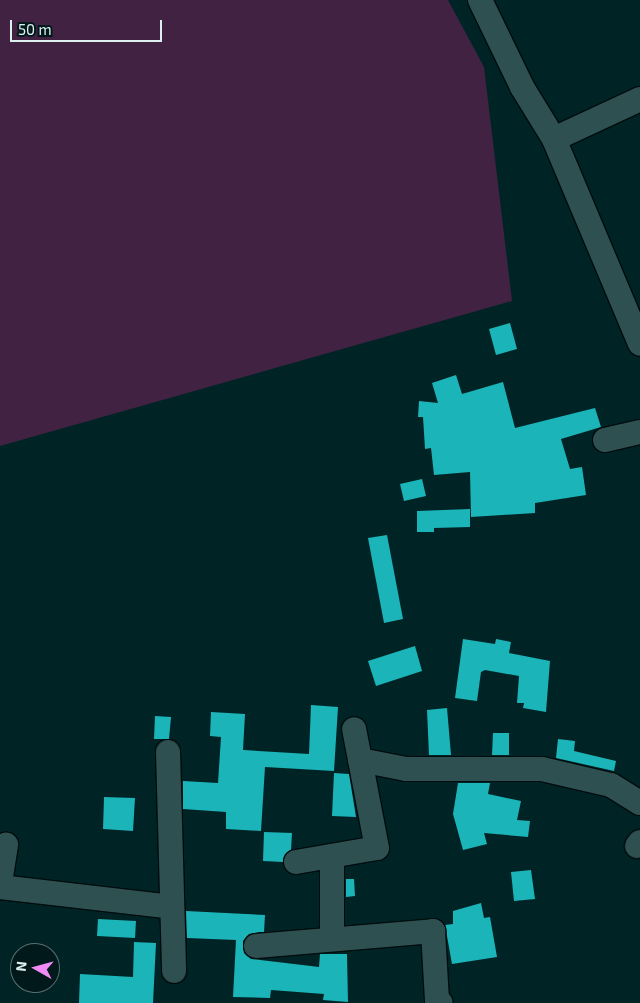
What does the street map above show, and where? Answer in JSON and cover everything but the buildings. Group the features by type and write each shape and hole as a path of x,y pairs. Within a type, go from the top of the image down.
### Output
{"street":[{"path":"480,0 522,87 554,139 640,344"},
{"path":"554,139 640,99"},
{"path":"605,440 640,432"},
{"path":"296,862 377,848 354,729"},
{"path":"168,752 174,971"},
{"path":"360,760 406,769 542,769 611,785 640,803"},
{"path":"0,883 6,844"},
{"path":"332,856 332,939"},
{"path":"0,887 172,907"},
{"path":"256,946 433,930 437,1001 440,1003"}],"shaded area":[{"path":"0,0 448,0 484,67 512,301 0,446"}]}
